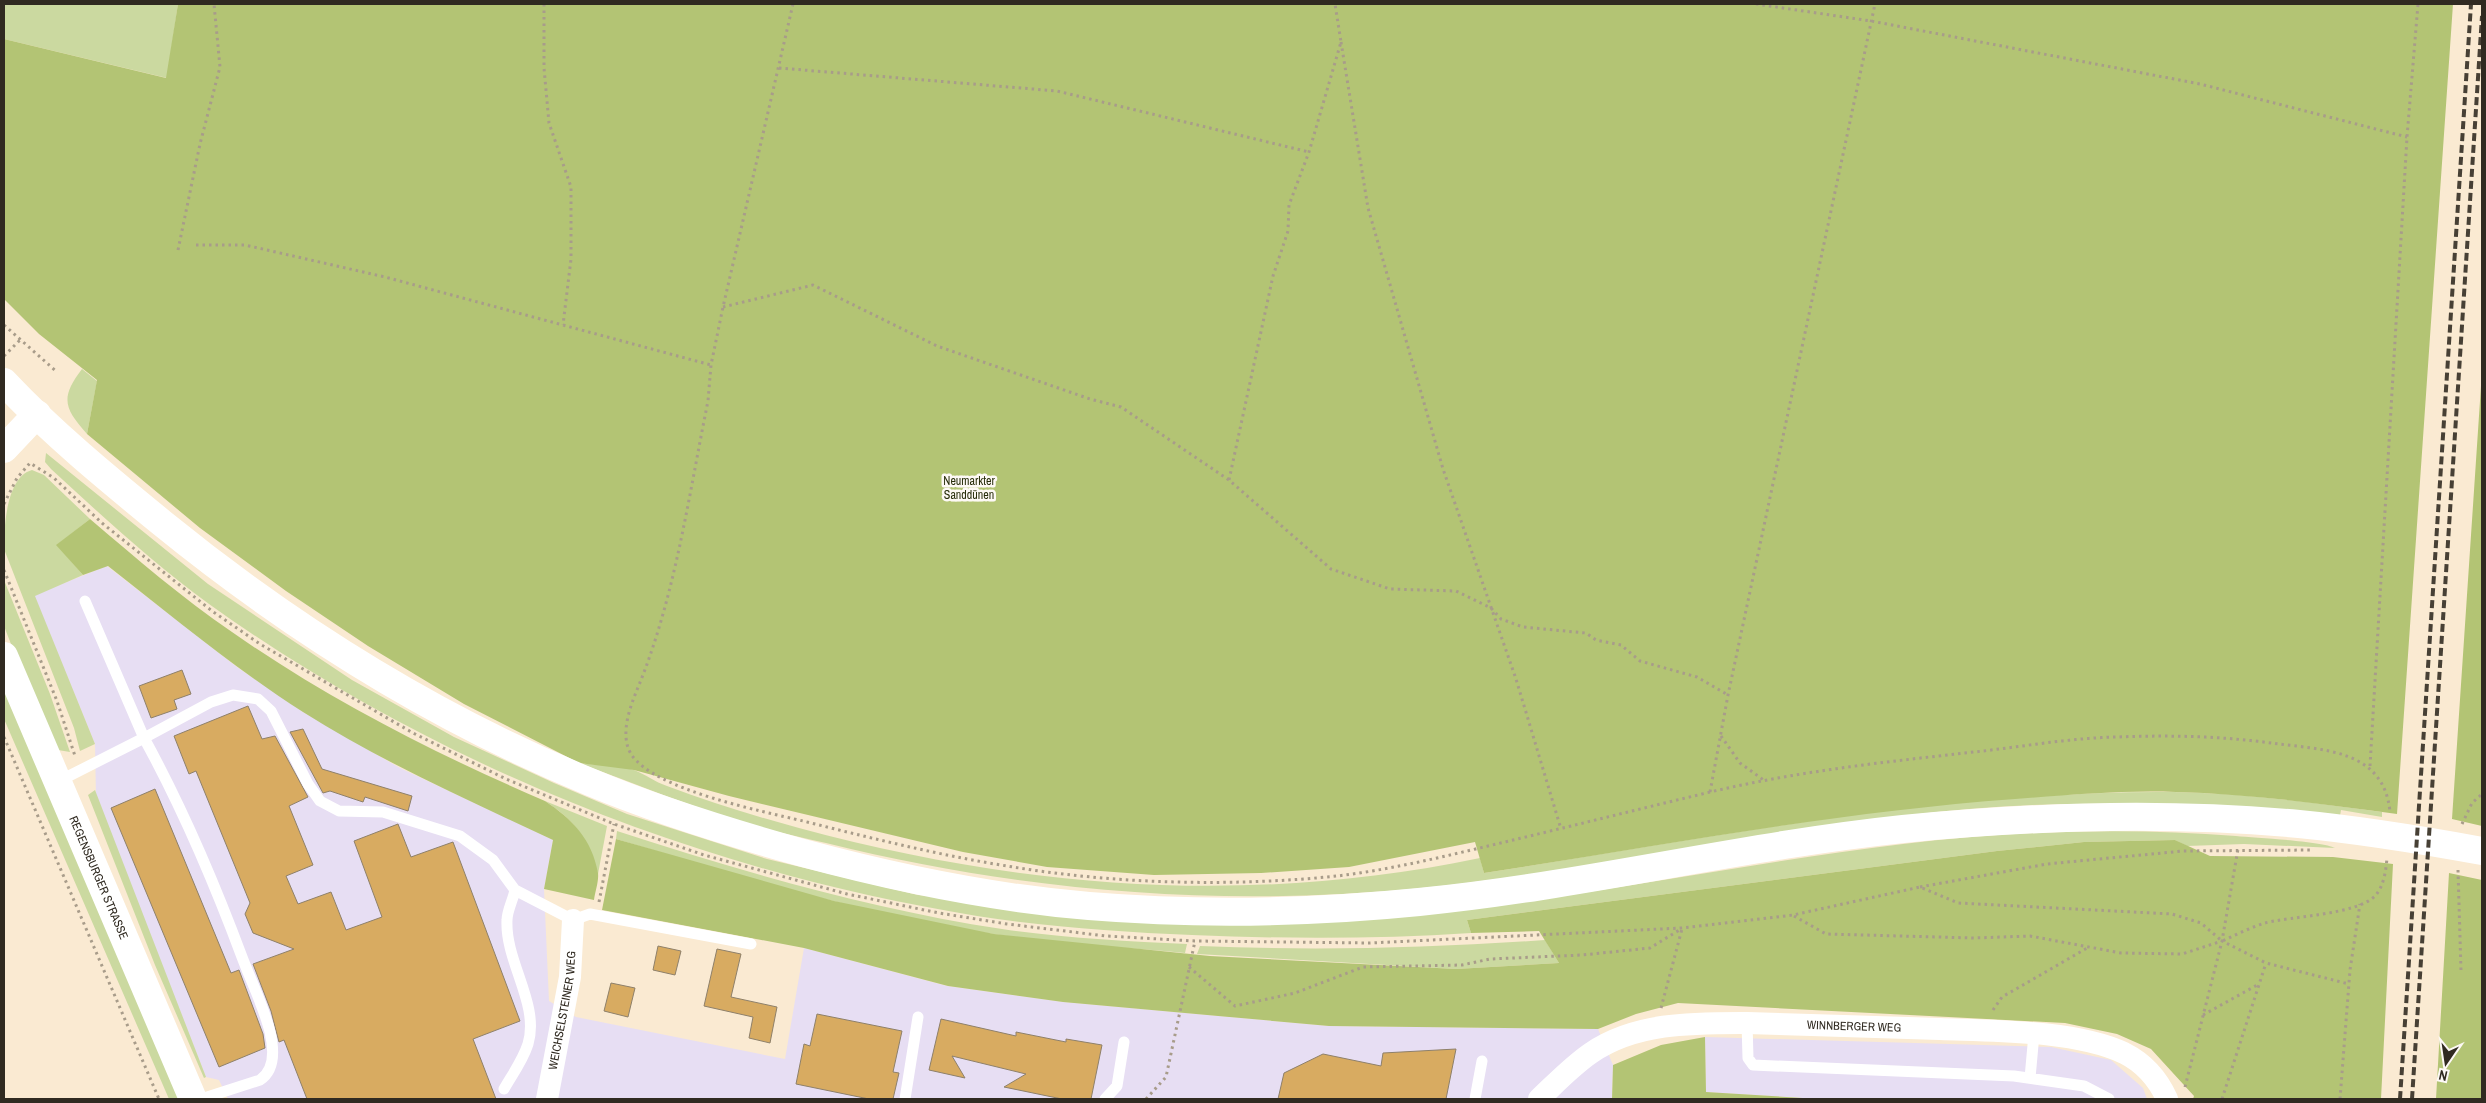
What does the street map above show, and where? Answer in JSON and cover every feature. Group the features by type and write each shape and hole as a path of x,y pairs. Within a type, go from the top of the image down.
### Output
{"main road":[{"path":"7,392 37,414 139,504 210,562 353,660 441,710 549,764 652,806 836,862 954,887 1084,906 1244,912 1338,908 1425,901 1495,892 1790,844 1901,829 2002,821 2107,817 2218,820 2338,829 2482,851"},
{"path":"4,449 37,414"},
{"name":"REGENSBURGER STRASSE","path":"4,656 193,1099"}],"street":[{"name":"WEICHSELSTEINER WEG","path":"547,1099 570,977 573,920"},
{"name":"WINNBERGER WEG","path":"1540,1099 1576,1064 1615,1040 1655,1028 1709,1023 1978,1030 2034,1034 2098,1044 2123,1053 2145,1067 2154,1078 2176,1095"}],"lane":[{"path":"85,601 144,738 177,798 220,899 270,1032 272,1064 267,1075 260,1080 201,1099"},
{"path":"57,782 211,702 233,695 258,699 271,711 308,784 320,801 339,810 384,812 460,836 493,860 515,890 573,920 586,914 597,915 751,944"},
{"path":"504,1089 528,1045 530,1025 527,1001 510,950 507,919 515,890"},
{"path":"905,1099 918,1017"},
{"path":"1747,1023 1748,1058 1753,1065 2030,1078 2084,1086 2108,1099"},
{"path":"2030,1078 2034,1034"},
{"path":"1105,1099 1117,1086 1124,1042"},
{"path":"1475,1099 1482,1061"}],"path":[{"path":"178,250 200,144 220,67 214,4"},
{"path":"544,4 544,68 549,123 571,187 571,259 563,325"},
{"path":"793,4 723,307 711,366 708,401 664,615 632,704 627,728 626,740 632,756 648,769 680,786 739,805 952,856 1046,872 1134,880 1245,880 1337,876 1420,862 1710,792 1874,763 2112,736 2224,737 2333,752 2354,758 2370,766 2388,795 2390,820"},
{"path":"1335,4 1368,208 1443,469 1516,679 1561,829"},
{"path":"1756,4 1871,21 2200,84 2406,137"},
{"path":"1710,792 1728,695 1875,4"},
{"path":"2370,766 2406,137 2418,4"},
{"path":"1229,480 1273,276 1288,231 1288,205 1309,152 1341,42"},
{"path":"779,68 1057,91 1309,152"},
{"path":"196,245 245,245 385,277 711,366"},
{"path":"723,307 813,285 937,346 1090,399 1121,407 1229,480 1331,569 1390,589 1456,591 1491,608 1501,619 1523,627 1586,633 1596,640 1621,645 1640,661 1697,677 1728,695"},
{"path":"4,325 57,372"},
{"path":"4,356 20,340"},
{"path":"4,504 17,478 30,462 54,478 102,523 155,568 260,644 342,694 466,761 614,824 704,854 803,883 939,914 1064,932 1195,941 1370,944 1682,928 1793,915 1920,887 2047,864 2183,851 2238,849 2315,850"},
{"path":"1720,736 1740,763 1766,782"},
{"path":"4,737 159,1099"},
{"path":"2460,830 2472,803 2482,794"},
{"path":"597,915 614,824"},
{"path":"2176,1095 2203,1015 2222,941 2238,849"},
{"path":"1793,915 1826,934 1974,938 2030,936 2121,953 2182,954 2222,941 2264,923 2334,912 2360,904 2375,896 2382,884 2387,849"},
{"path":"2458,866 2461,971"},
{"path":"1920,887 1958,903 2172,914 2201,923 2222,941 2266,963 2349,984"},
{"path":"2340,1099 2349,984 2360,904"},
{"path":"1189,967 1235,1006 1295,993 1363,967 1462,964 1490,958 1582,955 1650,948 1682,928"},
{"path":"1655,1028 1682,928"},
{"path":"1146,1099 1166,1077 1195,941"},
{"path":"1978,1030 2002,997 2089,947"},
{"path":"2222,1099 2266,963"},
{"path":"2203,1015 2259,983"}],"shaded area":[{"path":"107,566 237,667 303,712 400,768 553,840 544,889 549,1001 576,1017 785,1059 804,948 947,986 1063,1002 1329,1026 1598,1029 1613,1065 1612,1099 228,1099 219,1080 206,1077 96,797 95,744 34,595"},
{"path":"1705,1037 2051,1047 2111,1060 2143,1088 2147,1099 1819,1099 1706,1092"}],"green space":[{"path":"4,4 178,4 167,78 4,39"},
{"name":"Neumarkter Sanddünen","path":"178,4 2453,4 2397,814 2315,803 2204,793 2096,793 1881,812 1484,873 1475,842 1349,867 1261,873 1154,875 1047,867 963,852 729,796 634,770 579,763 464,704 368,646 286,591 200,528 87,434 97,380 39,334 4,299 4,39 166,78"},
{"path":"82,369 97,381 87,434 73,417 68,403 70,388"},
{"path":"2482,371 2482,826 2452,819"},
{"path":"46,453 208,584 352,680 454,737 627,814 767,859 918,895 1288,924 1366,920 1443,912 1597,891 1826,854 1986,836 2111,831 2195,833 2317,843 2335,848 2244,844 2187,846 2175,840 2084,842 1997,851 1467,920 1471,933 1436,935 1332,938 1192,935 1084,929 977,916 875,897 773,871 673,840 575,804 479,762 386,714 295,662 209,604 148,556 51,469 45,462"},
{"path":"32,470 44,475 90,519 57,545 83,575 35,596 95,744 80,751 74,728 4,549 8,504 17,482 23,475"},
{"path":"90,519 195,605 269,657 306,680 424,745 545,801 555,808 579,831 591,850 598,873 594,900 544,889 553,840 394,764 303,712 228,660 108,566 83,575 56,545"},
{"path":"4,580 50,694 70,752 58,750 33,701 4,626"},
{"path":"4,689 181,1099 169,1099 4,719"},
{"path":"579,763 627,768 699,798 765,819 884,849 968,865 1053,877 1138,884 1223,886 1308,882 1394,873 1480,858 1484,873 1828,819 2001,799 2087,793 2174,792 2226,794 2382,812 2382,817 2341,810 2340,816 2179,805 2071,804 1964,809 1839,825 1485,881 1342,894 1212,896 1082,888 953,870 890,858 747,824"},
{"path":"95,790 206,1077 204,1078 155,965 88,795"},
{"path":"545,801 607,826 598,874 590,850 579,832 565,816"},
{"path":"617,831 712,861 808,888 953,921 1048,935 1187,944 1185,953 1041,940 945,926 850,905 709,867 616,839"},
{"path":"616,839 834,901 994,934 1210,956 1456,969 1559,963 1539,931 1471,933 1467,920 1997,851 2084,842 2175,840 2210,856 2333,857 2393,864 2381,1099 2193,1099 2194,1096 2151,1049 2117,1034 2065,1023 1678,1003 1636,1014 1598,1029 1329,1026 1063,1002 948,986 804,948 602,910"},
{"path":"2449,873 2482,880 2482,1099 2436,1099"},
{"path":"1545,940 1559,963 1456,969 1197,954 1200,946 1373,948"},
{"path":"1705,1037 1706,1092 1819,1099 1612,1099 1613,1065 1661,1045"}],"building":[{"path":"182,670 191,694 174,700 177,709 151,718 139,686"},
{"path":"248,706 262,739 275,736 308,797 289,806 313,865 286,876 298,904 331,892 346,930 382,917 354,841 398,824 411,857 453,842 520,1021 473,1039 496,1099 307,1099 284,1040 279,1042 271,1011 253,964 294,949 253,933 245,914 250,903 196,771 189,774 174,736"},
{"path":"303,729 322,769 412,796 408,811 365,797 363,802 330,791 323,793 290,732"},
{"path":"155,789 231,973 239,970 263,1034 265,1048 219,1067 111,808"},
{"path":"658,946 681,951 675,975 653,970"},
{"path":"717,949 741,954 731,997 777,1007 770,1043 749,1038 753,1017 704,1006"},
{"path":"611,983 635,988 628,1017 604,1011"},
{"path":"817,1014 902,1031 893,1072 899,1073 893,1099 869,1099 796,1084 804,1044 810,1046"},
{"path":"941,1019 1016,1036 1016,1032 1066,1042 1066,1039 1102,1045 1091,1099 1062,1099 1004,1087 1026,1074 952,1056 965,1078 929,1070"},
{"path":"1456,1049 1446,1099 1278,1099 1284,1073 1323,1054 1381,1066 1383,1053"}],"railway":[{"path":"2400,1099 2471,4"},
{"path":"2412,1099 2482,16"}]}
